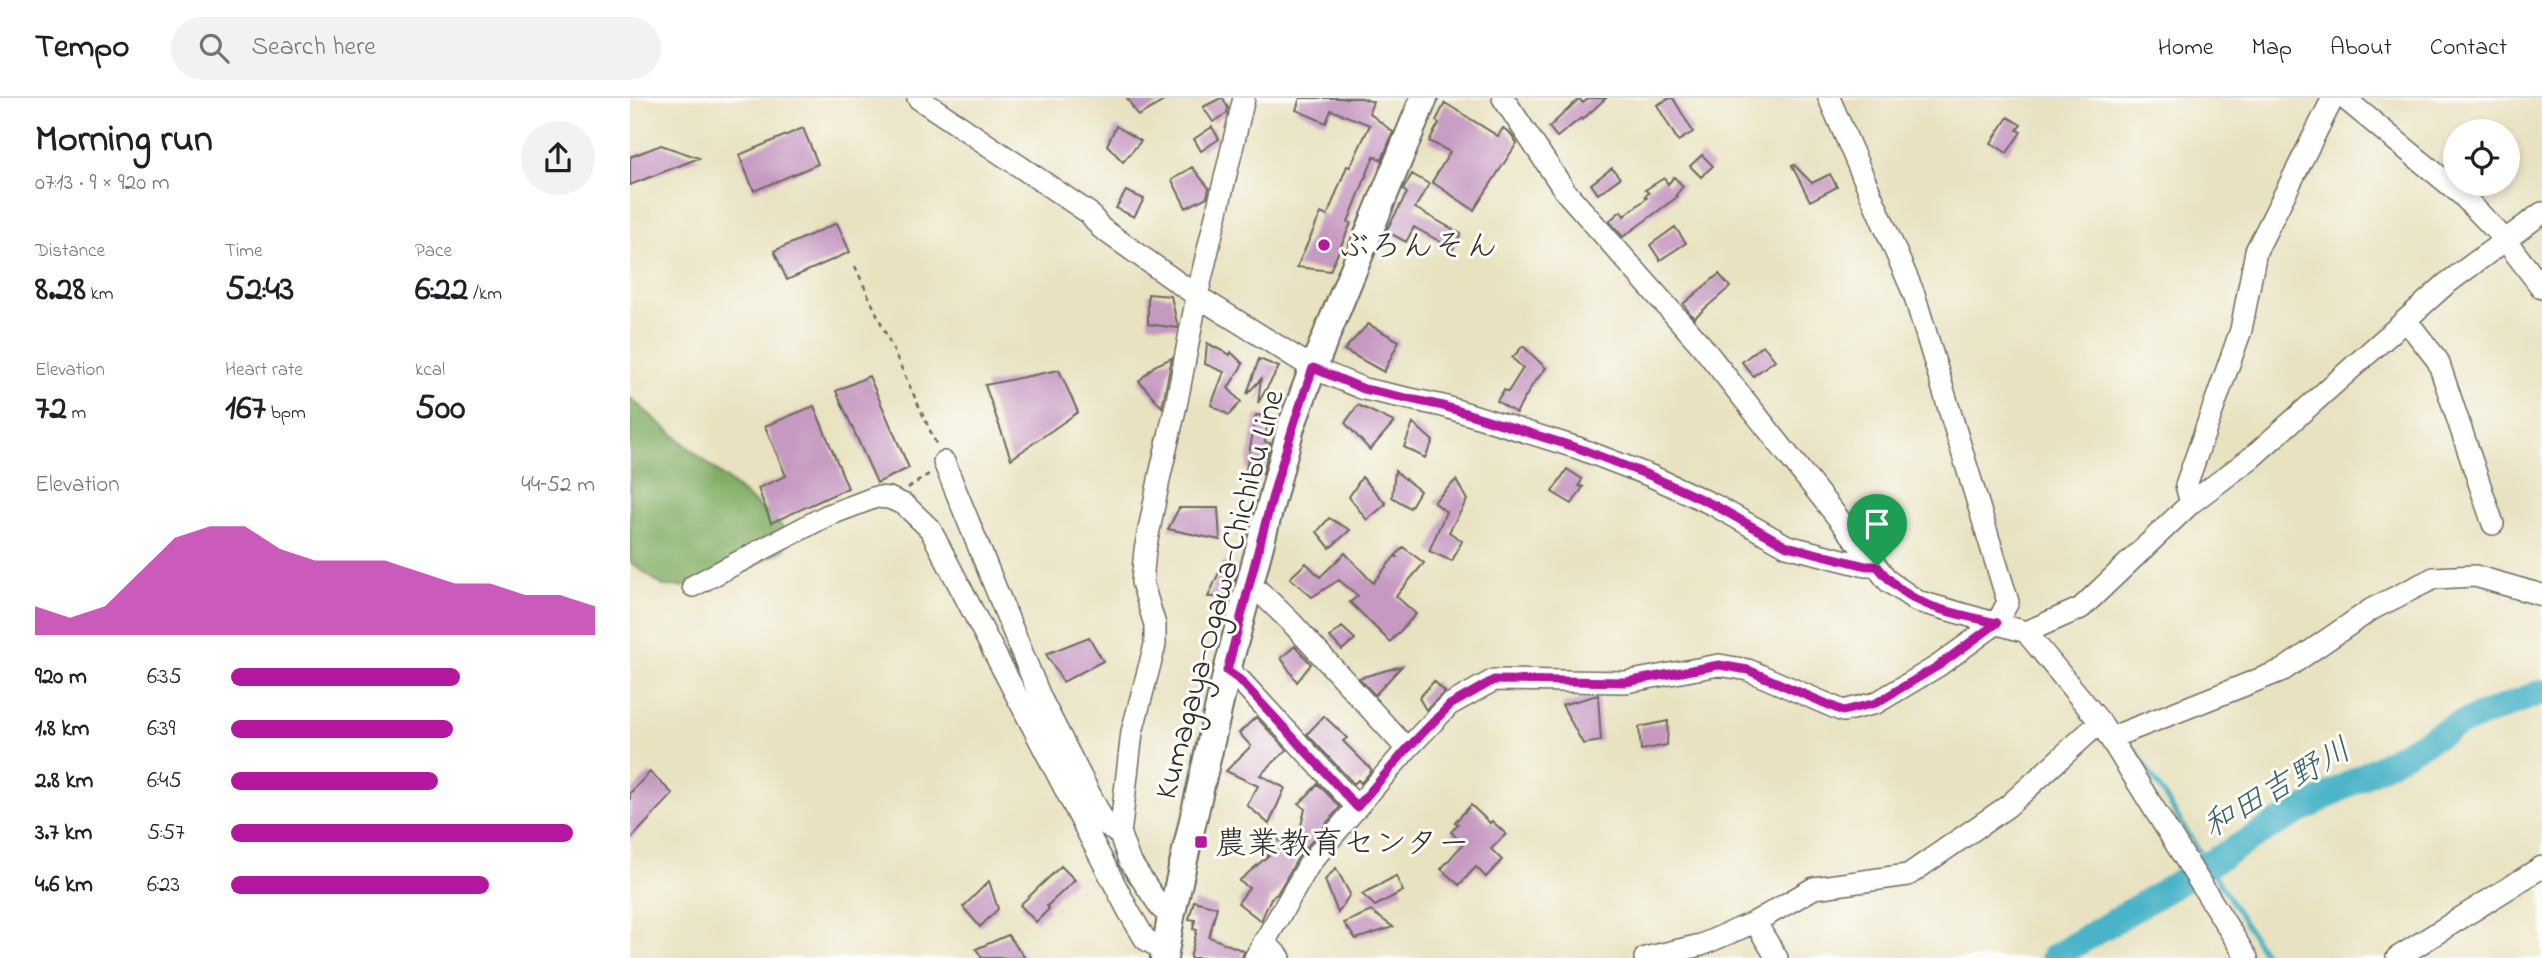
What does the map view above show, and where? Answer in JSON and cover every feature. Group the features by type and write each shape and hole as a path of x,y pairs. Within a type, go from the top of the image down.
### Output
{"main road":[{"name":"Kumagaya-Ogawa-Chichibu Line","path":"1164,954 1227,671 1291,427 1424,98"}],"street":[{"path":"918,98 1089,213 1101,229 1197,296 1313,368 1364,389 1443,406 1578,448 1651,476 1714,505 1787,546 1866,566 1877,566"},
{"path":"1171,916 1161,908 1129,860 1120,835 1132,732 1154,645 1156,625 1142,582 1145,551 1197,296 1244,98"},
{"path":"1503,98 1565,191 1701,345 1888,581 1917,601 2026,632 2105,730 2247,958"},
{"path":"1280,958 1259,950 1310,863 1407,749 1450,705 1494,680 1626,682 1719,665 1748,670 1843,711 1876,703 1938,666 1997,623 2008,602 1914,294 1829,98"},
{"path":"2191,503 2186,485 2241,330 2256,251 2333,98"},
{"path":"2344,98 2463,196 2506,241 2542,288"},
{"path":"2026,632 2081,608 2191,503 2251,458 2446,284 2542,213"},
{"path":"2406,320 2438,361 2493,524"},
{"path":"944,462 1041,699 1105,824 1120,835"},
{"path":"693,586 840,510 876,497 889,498 905,505 930,529 1129,912 1145,939 1164,954"},
{"path":"1645,958 1701,944 1755,922 1814,888 1908,875 2008,806 2105,730 2283,670 2372,609 2434,578 2475,576 2542,595"},
{"path":"1249,589 1260,592 1292,622 1407,749"},
{"path":"1227,671 1240,680 1357,807"},
{"path":"2397,958 2542,867"},
{"path":"1755,922 1777,958"}],"path":[{"path":"855,266 944,462 916,484 889,498"}],"green space":[{"path":"630,398 782,526 785,549 712,587 663,586 630,562"}],"building":[{"path":"1127,98 1169,98 1138,116"},
{"path":"1221,98 1228,108 1227,113 1213,122 1203,107"},
{"path":"1300,98 1362,98 1373,102 1369,113 1393,132 1382,160 1374,156 1348,222 1351,223 1330,271 1297,267 1321,213 1327,216 1347,166 1350,167 1370,125 1331,110 1326,123 1296,110"},
{"path":"1589,98 1606,98 1582,120 1581,118 1557,137 1549,127 1579,99 1583,103"},
{"path":"1673,98 1693,132 1678,141 1657,105"},
{"path":"1445,103 1498,136 1503,128 1517,143 1474,210 1432,182 1450,152 1429,141 1439,123 1436,121"},
{"path":"2008,117 2021,125 2017,130 2021,132 2007,153 1991,143"},
{"path":"1116,126 1141,141 1123,162 1107,145"},
{"path":"1212,127 1219,139 1201,151 1194,139"},
{"path":"803,128 818,164 754,191 739,155"},
{"path":"661,145 699,158 630,185 630,157"},
{"path":"1702,155 1713,166 1701,177 1690,166"},
{"path":"1792,166 1812,183 1830,174 1837,187 1810,201"},
{"path":"1192,167 1209,188 1207,197 1186,208 1172,180"},
{"path":"1612,168 1620,178 1598,194 1591,184"},
{"path":"1412,174 1429,184 1415,208 1461,234 1453,249 1414,227 1406,242 1386,231 1407,193 1403,190"},
{"path":"1674,177 1683,186 1677,197 1623,237 1609,221 1621,211 1624,216 1647,198 1645,196 1649,193 1645,190 1664,178 1668,184"},
{"path":"1126,191 1144,199 1134,217 1116,208"},
{"path":"837,223 850,252 787,280 774,251"},
{"path":"1675,227 1686,243 1660,260 1650,245"},
{"path":"1719,274 1730,287 1694,318 1683,304"},
{"path":"1148,294 1171,296 1178,328 1148,324"},
{"path":"1368,324 1399,341 1384,372 1344,350"},
{"path":"1207,343 1230,355 1231,352 1243,364 1228,388 1241,402 1229,415 1211,405 1224,372 1205,364"},
{"path":"1763,345 1775,360 1753,376 1742,362"},
{"path":"1523,346 1546,368 1516,413 1497,401 1504,390 1508,392 1523,368 1512,358"},
{"path":"1172,358 1162,407 1139,381 1154,366"},
{"path":"1259,359 1279,367 1258,403 1261,379 1247,394"},
{"path":"1059,370 1078,412 1011,459 985,385"},
{"path":"869,376 909,468 877,483 836,391"},
{"path":"1358,405 1394,422 1370,450 1345,423"},
{"path":"814,406 848,488 771,523 758,488 786,476 765,426"},
{"path":"1256,415 1268,416 1265,442 1270,443 1263,473 1246,470"},
{"path":"1413,423 1433,441 1425,458 1404,447"},
{"path":"1567,469 1582,479 1579,486 1583,487 1572,504 1552,492"},
{"path":"1395,471 1420,491 1410,508 1392,497"},
{"path":"1362,477 1386,504 1367,520 1349,497"},
{"path":"1456,480 1467,500 1449,532 1462,541 1452,561 1429,551 1446,512 1434,502"},
{"path":"1179,508 1218,508 1220,540 1168,529"},
{"path":"1329,518 1350,530 1330,548 1317,532"},
{"path":"1403,547 1424,563 1396,596 1416,614 1390,642 1350,602 1358,596 1339,580 1312,597 1290,578 1306,563 1320,577 1345,553 1373,583 1395,556 1398,558 1396,555"},
{"path":"1224,561 1237,571 1230,597 1208,597"},
{"path":"1342,627 1355,639 1342,650 1330,637"},
{"path":"1089,637 1103,661 1063,682 1046,654"},
{"path":"1295,646 1311,664 1297,682 1281,658"},
{"path":"1402,666 1375,695 1359,678"},
{"path":"1434,681 1445,692 1426,710 1419,698"},
{"path":"1598,695 1601,741 1583,744 1562,705"},
{"path":"1324,716 1347,738 1343,741 1372,770 1361,783 1358,780 1354,784 1307,734"},
{"path":"1256,717 1287,750 1260,775 1285,788 1269,824 1247,805 1258,786 1226,771 1251,746 1239,733"},
{"path":"1668,721 1667,745 1641,750 1639,727"},
{"path":"650,772 673,794 630,840 630,793"},
{"path":"1318,784 1340,807 1299,856 1277,894 1271,898 1261,921 1238,903 1249,888 1239,881 1269,855 1262,850 1272,836 1295,851 1305,809 1299,804"},
{"path":"1471,805 1506,834 1491,849 1502,860 1486,877 1476,867 1459,885 1441,869 1463,844 1451,832 1458,824 1455,822"},
{"path":"1061,866 1075,880 1047,906 1049,909 1036,922 1020,905"},
{"path":"1336,868 1350,894 1338,913 1325,880"},
{"path":"1396,876 1403,891 1375,906 1362,894"},
{"path":"989,881 998,909 980,927 963,907"},
{"path":"1194,901 1217,907 1209,937 1244,951 1242,958 1190,958 1197,930 1193,929 1195,920 1189,919"},
{"path":"1371,911 1393,927 1356,939 1344,923"},
{"path":"1008,935 1025,958 982,958 976,949"}],"waterway":[{"name":"和田吉野川","path":"2053,958 2267,829 2452,727 2542,692"},
{"path":"2135,749 2267,958"}],"place":[{"name":"ぶろんそん","path":"1324,245"},
{"name":"農業教育センター","path":"1201,842"}],"route":[{"path":"1313,368 1364,389 1443,406 1578,448 1651,476 1714,505 1787,546 1866,566 1877,566 1888,581 1917,601 1934,608 1997,623 1938,666 1876,703 1843,711 1748,670 1719,665 1626,682 1494,680 1450,705 1407,749 1357,807 1240,680 1227,671 1291,427 1313,368"}]}
